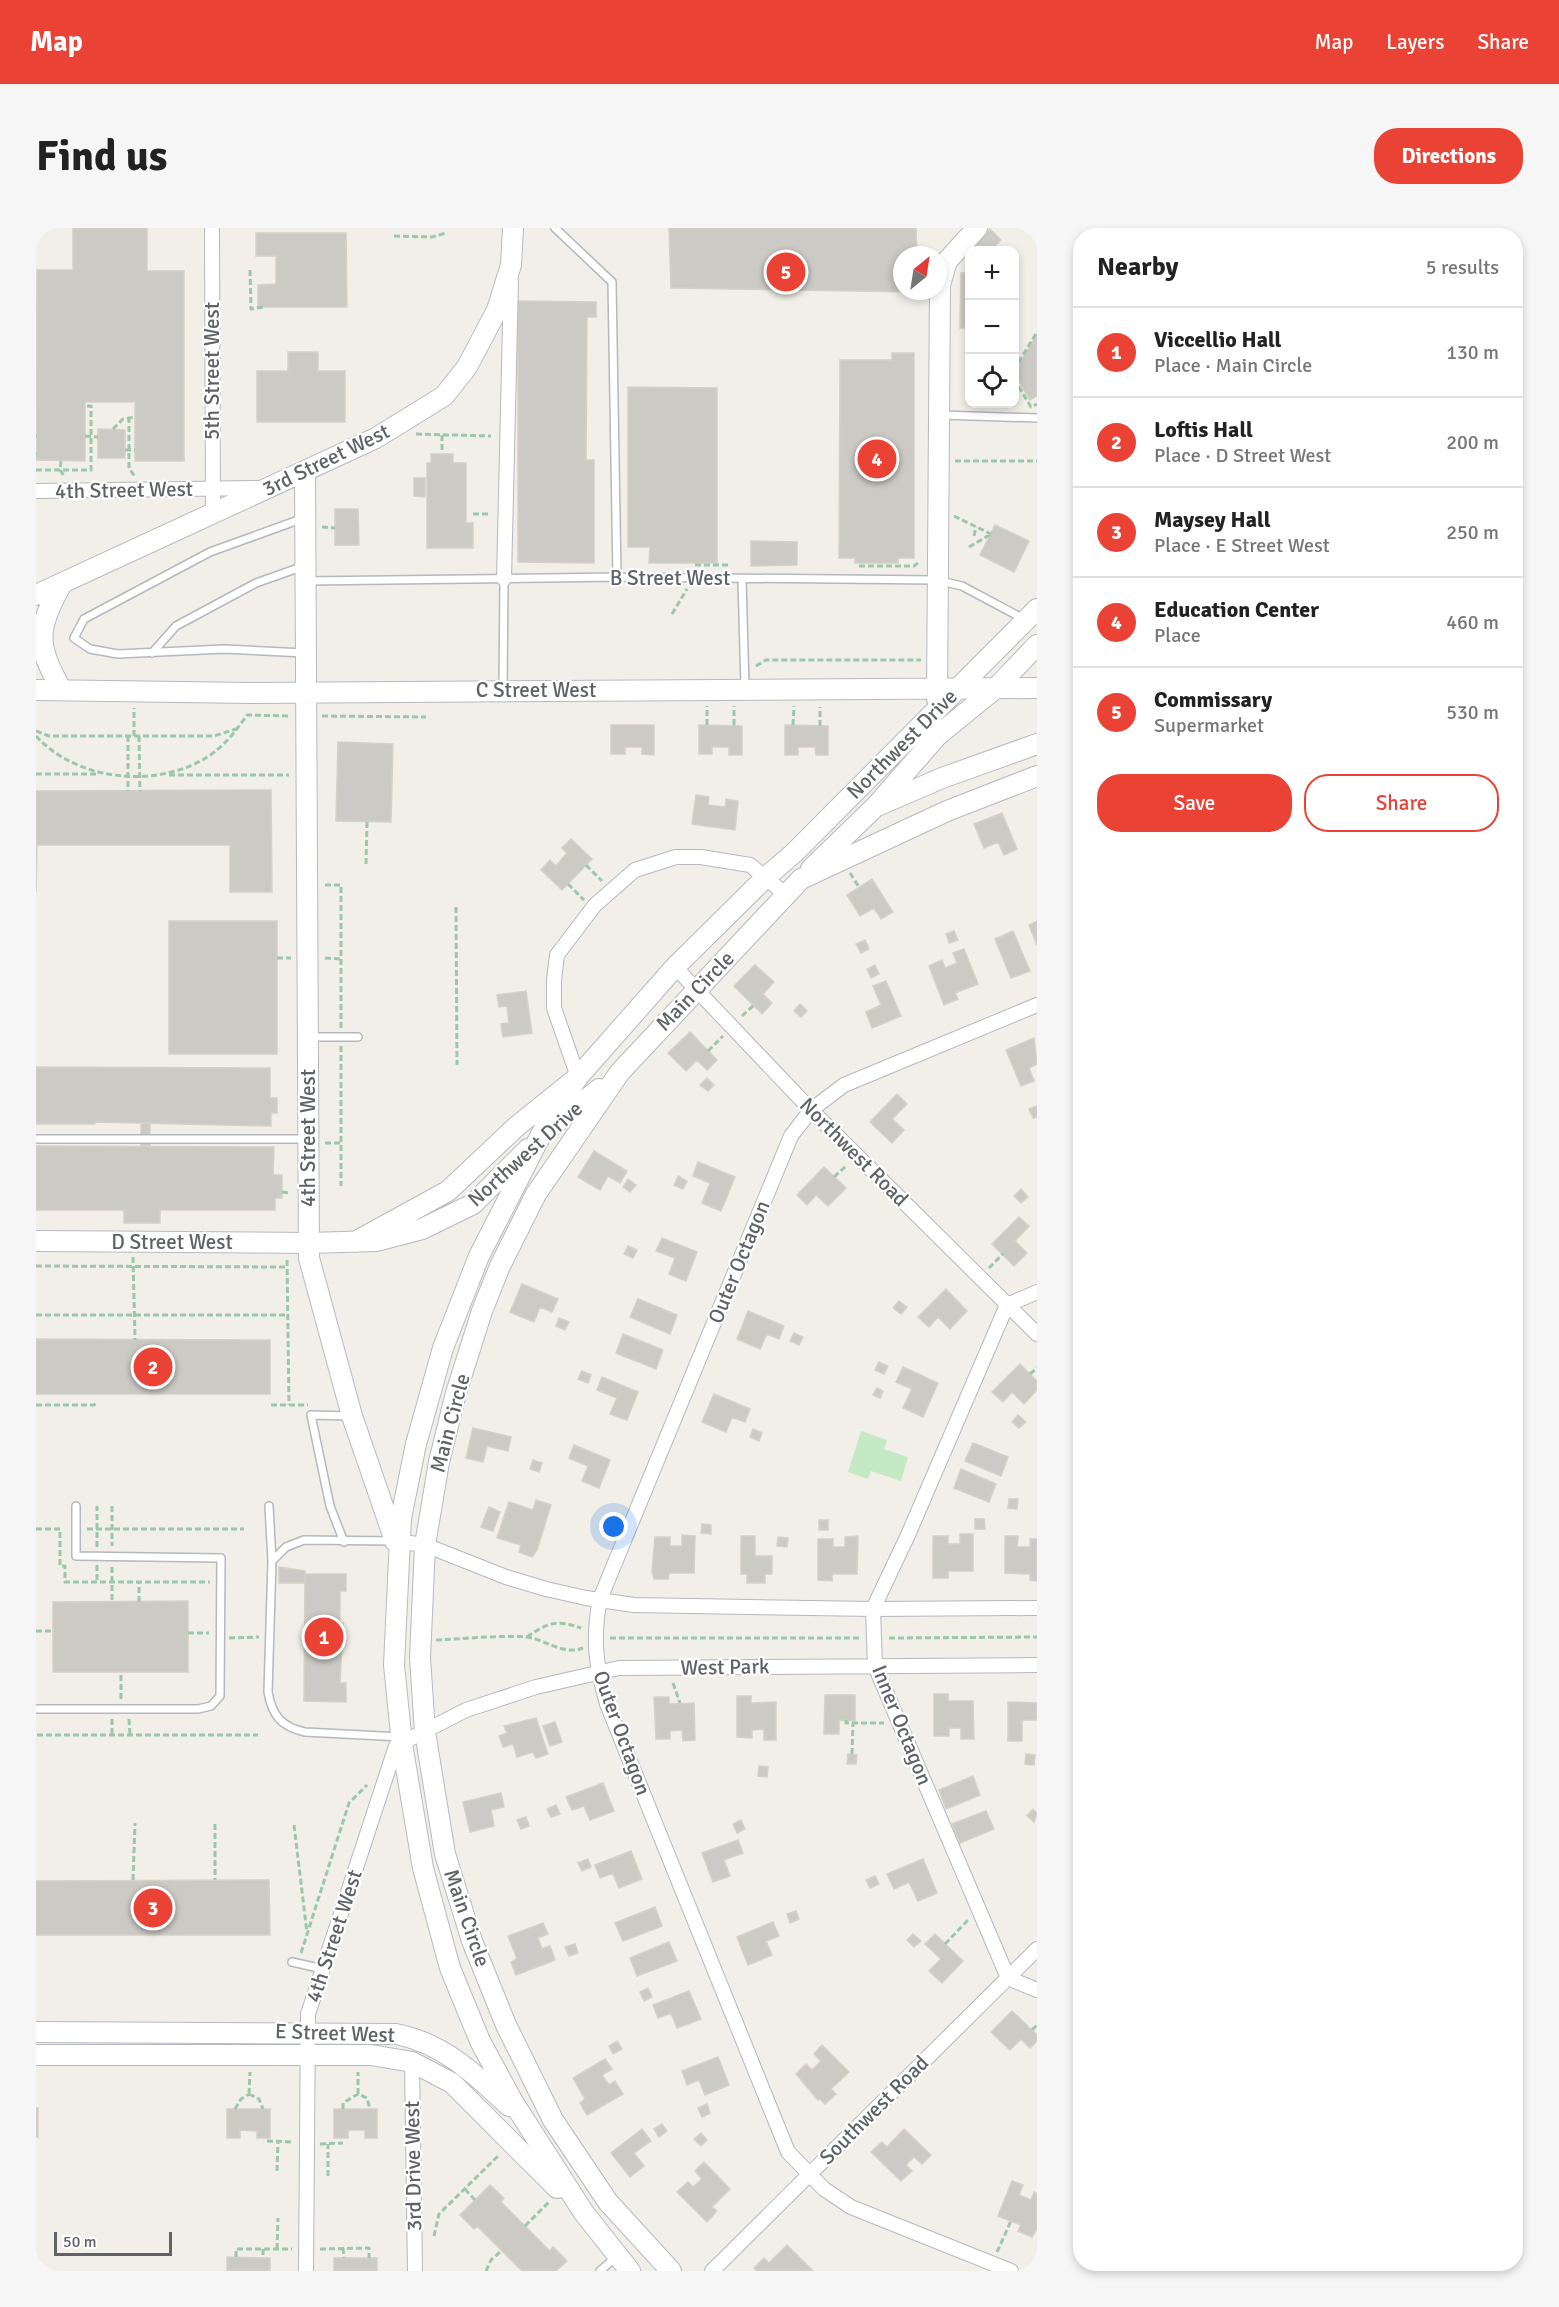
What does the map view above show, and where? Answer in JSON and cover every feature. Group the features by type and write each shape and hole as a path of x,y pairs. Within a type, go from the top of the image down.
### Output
{"street":[{"name":"5th Street West","path":"212,228 213,514"},
{"name":"3rd Street West","path":"36,595 376,438 444,396 467,367 497,310 511,265 513,228"},
{"path":"936,708 940,285 947,261 974,232"},
{"path":"504,579 511,265"},
{"path":"305,472 305,573"},
{"name":"4th Street West","path":"36,491 271,488"},
{"name":"4th Street West","path":"305,573 306,654 315,692 318,720 308,780 309,1258 352,1416 398,1541"},
{"path":"62,584 42,616 38,643 43,661 62,690"},
{"name":"Northwest Drive","path":"355,1242 448,1191 518,1126 578,1077 675,967 766,877 794,854 936,708 1032,615"},
{"name":"Northwest Drive","path":"801,879 876,806 938,736 996,688 1037,645"},
{"name":"C Street West","path":"36,690 315,692 503,690 745,681 957,688 1037,688"},
{"path":"794,854 876,806 942,778 1037,744"},
{"name":"Main Circle","path":"671,2271 608,2202 553,2120 506,2025 472,1941 445,1854 424,1732 420,1640 425,1545 439,1462 456,1393 482,1311 500,1266 536,1194 620,1072 660,1026 697,992 784,893 801,879 947,811 1037,776"},
{"name":"Northwest Drive","path":"578,1077 554,1008 557,955 592,908 611,890 635,870 675,857 701,857 750,865 784,893"},
{"name":"Northwest Road","path":"675,967 811,1110 1037,1334"},
{"name":"Outer Octagon","path":"1011,2271 851,2207 824,2189 788,2152 607,1704 597,1671 595,1638 600,1599 791,1136 811,1110 844,1085 1037,1005"},
{"name":"Northwest Drive","path":"309,1243 355,1242 405,1235 447,1219 472,1204 541,1135 620,1072"},
{"name":"Main Circle","path":"560,2178 480,2041 450,1968 423,1868 401,1740 394,1665 398,1541 401,1518 416,1444 443,1348 479,1256 541,1135 578,1077"},
{"name":"D Street West","path":"36,1241 309,1243"},
{"path":"1007,1305 1037,1292"},
{"name":"Inner Octagon","path":"1007,1305 908,1535 873,1609 875,1665 1008,1978"},
{"path":"398,1541 425,1545 506,1577 634,1605 873,1609 1037,1608"},
{"name":"West Park","path":"424,1732 466,1710 536,1686 597,1671 875,1665 1037,1665"},
{"path":"401,1740 424,1732"},
{"name":"4th Street West","path":"306,2271 308,2014 396,1746 401,1740"},
{"name":"Southwest Road","path":"712,2271 1037,1948"},
{"path":"1008,1978 1037,1990"},
{"name":"E Street West","path":"36,2032 376,2031 417,2038 458,2060 608,2202"},
{"name":"E Street West","path":"36,2055 358,2055 412,2061 452,2083 584,2213"},
{"name":"3rd Drive West","path":"412,2061 415,2271"},
{"name":"E Street West","path":"560,2178 584,2213 630,2271"}],"lane":[{"path":"555,228 612,282 617,578"},
{"path":"939,415 1037,418"},
{"path":"305,518 210,552 84,619 74,638 90,650 118,654 224,649 306,654"},
{"name":"B Street West","path":"152,652 176,626 256,583 305,573 504,579 936,580 971,590 1032,615"},
{"path":"503,690 504,579"},
{"path":"742,579 745,681"},
{"path":"308,1038 358,1037"},
{"path":"36,1139 308,1139"},
{"path":"344,1542 330,1506 311,1415 352,1416"},
{"path":"36,1709 198,1709 211,1706 220,1696 221,1558 76,1556 76,1506"},
{"path":"269,1506 272,1561 268,1692 271,1707 284,1724 305,1732 401,1740"},
{"path":"272,1561 286,1546 304,1540 398,1541"},
{"path":"295,1962 323,1969"},
{"path":"600,2271 618,2255"}],"path":[{"path":"394,236 432,237 446,233"},
{"path":"250,270 251,309 264,307"},
{"path":"250,290 258,291"},
{"path":"1019,362 1037,332"},
{"path":"1019,387 1031,407 1037,403 1034,397"},
{"path":"36,470 91,470 91,406 85,406"},
{"path":"129,417 127,437 129,468 144,490"},
{"path":"113,429 118,422 135,417"},
{"path":"407,434 491,434 491,445"},
{"path":"442,434 442,450"},
{"path":"85,436 98,437"},
{"path":"127,450 135,450"},
{"path":"938,461 1037,461"},
{"path":"491,503 491,525"},
{"path":"473,514 491,514"},
{"path":"949,514 990,534 969,547"},
{"path":"974,536 976,527"},
{"path":"850,566 914,566 920,559"},
{"path":"691,565 730,565"},
{"path":"745,681 766,660 936,660"},
{"path":"315,692 318,720"},
{"path":"165,775 210,755 238,728 247,715 318,720 426,717"},
{"path":"36,731 49,736 214,736 238,728"},
{"path":"36,736 54,753 100,774"},
{"path":"128,736 128,791"},
{"path":"139,736 140,791"},
{"path":"36,774 292,775 308,780"},
{"path":"366,864 367,822"},
{"path":"586,865 611,890"},
{"path":"322,884 340,885 341,1185"},
{"path":"568,884 592,908"},
{"path":"456,907 457,1065"},
{"path":"708,1051 731,1028"},
{"path":"291,1184 291,1204"},
{"path":"282,1192 291,1193"},
{"path":"133,1242 135,1340"},
{"path":"287,1243 289,1405"},
{"path":"36,1266 287,1267"},
{"path":"36,1315 288,1315"},
{"path":"1030,1374 1037,1368"},
{"path":"36,1405 94,1406 97,1402"},
{"path":"271,1405 315,1404"},
{"path":"36,1529 60,1529 60,1566 65,1566 65,1582 210,1581 210,1592"},
{"path":"87,1529 244,1529"},
{"path":"139,1581 139,1602"},
{"path":"210,1623 209,1638 270,1637"},
{"path":"527,1637 546,1624 563,1623 595,1638 1037,1637"},
{"path":"36,1631 53,1631"},
{"path":"188,1633 209,1633"},
{"path":"420,1640 527,1637 551,1647 579,1650 595,1638"},
{"path":"669,1668 680,1703"},
{"path":"121,1672 121,1699"},
{"path":"111,1699 129,1699"},
{"path":"846,1720 853,1723 900,1723"},
{"path":"852,1754 853,1723"},
{"path":"37,1735 258,1735"},
{"path":"295,1962 307,1935 349,1803 372,1781"},
{"path":"133,1880 135,1822"},
{"path":"215,1824 215,1880"},
{"path":"294,1825 307,1935"},
{"path":"945,1944 979,1910"},
{"path":"1032,2030 1037,2025"},
{"path":"249,2094 250,2055"},
{"path":"358,2055 358,2094"},
{"path":"235,2109 241,2099 249,2094"},
{"path":"249,2094 259,2099 263,2109"},
{"path":"343,2109 343,2103 358,2094"},
{"path":"358,2094 367,2098 370,2109"},
{"path":"267,2141 343,2143"},
{"path":"277,2171 278,2141"},
{"path":"328,2144 328,2176"},
{"path":"434,2236 439,2214 504,2151"},
{"path":"465,2189 475,2200"},
{"path":"525,2226 552,2199"},
{"path":"277,2249 278,2218"},
{"path":"992,2264 1011,2221"},
{"path":"344,2248 344,2258"},
{"path":"236,2257 236,2249 369,2248 369,2258"},
{"path":"263,2249 263,2258"},
{"path":"486,2271 491,2260 501,2251"}],"green space":[{"path":"861,1431 887,1440 884,1449 908,1457 901,1481 871,1471 868,1479 848,1472"}],"building":[{"path":"73,228 147,228 147,271 184,271 184,461 135,461 135,402 85,402 85,461 36,460 37,270 73,270"},
{"path":"669,228 916,228 917,246 893,246 893,292 671,288"},
{"path":"990,229 1001,240 995,246 974,246"},
{"path":"256,233 346,233 347,307 258,307 258,285 276,284 276,256 256,256"},
{"path":"961,273 965,273 965,328 960,328"},
{"path":"518,301 596,302 596,317 587,317 586,460 594,460 594,563 518,562"},
{"path":"1037,334 1037,396 1030,400 1019,381 1019,365"},
{"path":"288,352 318,352 318,371 345,371 345,422 257,422 257,371 288,371"},
{"path":"892,353 914,353 914,558 898,558 898,563 855,563 855,558 839,558 840,360 892,360"},
{"path":"628,387 717,388 717,563 649,563 650,547 628,547"},
{"path":"98,429 125,430 125,458 98,458"},
{"path":"431,454 453,454 453,463 466,463 466,523 473,523 473,548 427,548 427,463 431,463"},
{"path":"414,478 425,478 425,497 414,496"},
{"path":"335,509 358,509 359,545 335,545"},
{"path":"995,525 1029,541 1014,572 980,555"},
{"path":"751,541 797,542 797,565 751,566"},
{"path":"611,725 654,725 654,755 642,754 642,747 625,747 625,754 611,754"},
{"path":"699,725 742,726 742,755 729,755 729,747 712,747 712,754 699,754"},
{"path":"785,725 828,726 828,755 816,755 815,747 798,747 798,755 785,755"},
{"path":"338,742 393,744 391,822 336,821"},
{"path":"271,790 272,892 230,892 230,845 37,845 36,892 36,791"},
{"path":"696,795 709,797 708,805 725,807 726,799 738,801 735,830 692,824"},
{"path":"1002,813 1017,849 1004,855 998,842 984,848 974,824"},
{"path":"571,839 592,859 562,890 541,870 550,860 556,866 567,853 562,848"},
{"path":"872,879 893,912 881,919 874,908 860,916 847,895"},
{"path":"169,921 277,921 277,1054 169,1054"},
{"path":"1037,921 1037,945 1029,925"},
{"path":"954,931 958,940 949,943 946,934"},
{"path":"1013,931 1030,971 1011,978 995,939"},
{"path":"865,940 869,949 861,953 856,944"},
{"path":"964,949 978,984 955,993 958,999 944,1005 929,966 942,960 945,968 957,963 953,953"},
{"path":"755,965 774,982 763,994 772,1003 762,1014 734,986"},
{"path":"875,965 879,974 871,978 867,969"},
{"path":"886,981 901,1016 872,1028 866,1012 881,1005 873,986"},
{"path":"526,991 532,1033 503,1037 501,1024 509,1023 507,1006 499,1007 497,995"},
{"path":"800,1004 807,1011 801,1017 794,1011"},
{"path":"690,1032 717,1060 707,1070 697,1060 686,1071 668,1053"},
{"path":"1034,1038 1037,1064 1029,1068 1034,1081 1021,1086 1006,1050"},
{"path":"36,1067 270,1068 270,1098 277,1098 277,1113 271,1113 271,1126 95,1122 95,1124 36,1124"},
{"path":"707,1078 714,1085 708,1091 700,1085"},
{"path":"897,1094 907,1104 892,1119 904,1130 892,1143 870,1122"},
{"path":"1037,1106 1037,1117 1033,1118 1029,1109"},
{"path":"141,1122 150,1123 150,1146 141,1146"},
{"path":"36,1146 274,1147 273,1175 282,1175 282,1198 275,1198 275,1210 160,1210 160,1223 124,1223 124,1210 36,1210"},
{"path":"594,1151 627,1171 620,1183 608,1176 600,1190 578,1177"},
{"path":"698,1162 735,1177 721,1211 702,1203 710,1183 693,1176"},
{"path":"824,1167 846,1188 828,1206 816,1195 807,1205 797,1195"},
{"path":"678,1176 687,1181 683,1189 674,1185"},
{"path":"628,1179 636,1185 630,1192 623,1187"},
{"path":"1021,1189 1028,1197 1021,1203 1014,1196"},
{"path":"1019,1217 1029,1226 1015,1241 1027,1253 1014,1266 992,1244"},
{"path":"662,1238 697,1252 686,1281 669,1274 675,1258 656,1251"},
{"path":"628,1246 637,1250 633,1258 624,1254"},
{"path":"522,1284 558,1299 552,1312 540,1307 534,1322 510,1312"},
{"path":"946,1289 967,1311 950,1329 938,1317 929,1327 918,1317"},
{"path":"638,1299 677,1315 670,1334 630,1317"},
{"path":"899,1301 907,1307 901,1314 893,1308"},
{"path":"748,1311 784,1326 779,1339 767,1334 760,1349 737,1339"},
{"path":"559,1318 569,1322 565,1330 556,1326"},
{"path":"794,1333 803,1337 799,1345 790,1341"},
{"path":"623,1334 663,1350 656,1369 616,1353"},
{"path":"36,1339 270,1340 270,1394 36,1394"},
{"path":"879,1362 888,1366 884,1374 875,1370"},
{"path":"1020,1364 1037,1381 1037,1390 1024,1404 1012,1392 1003,1402 992,1392"},
{"path":"903,1367 938,1383 923,1417 903,1408 912,1389 896,1382"},
{"path":"582,1371 591,1375 588,1383 578,1379"},
{"path":"602,1377 638,1392 627,1420 610,1414 617,1398 597,1390"},
{"path":"877,1388 883,1391 880,1398 873,1395"},
{"path":"714,1394 750,1409 745,1422 732,1417 726,1432 702,1422"},
{"path":"1018,1415 1026,1422 1019,1428 1012,1422"},
{"path":"473,1428 511,1437 508,1451 487,1446 483,1462 466,1458"},
{"path":"753,1429 762,1433 759,1441 750,1437"},
{"path":"973,1443 1008,1457 1001,1476 965,1461"},
{"path":"574,1445 610,1460 599,1488 582,1481 588,1466 569,1458"},
{"path":"533,1460 542,1463 539,1472 530,1469"},
{"path":"961,1469 996,1484 989,1502 954,1488"},
{"path":"1009,1499 1018,1499 1017,1509 1008,1508"},
{"path":"536,1500 551,1505 537,1550 532,1557 519,1552 521,1545 497,1538 509,1502 533,1510"},
{"path":"489,1507 500,1512 493,1531 481,1527"},
{"path":"975,1519 984,1519 985,1529 975,1529"},
{"path":"819,1520 828,1520 828,1530 819,1530"},
{"path":"702,1524 711,1525 711,1534 701,1533"},
{"path":"960,1534 973,1534 973,1571 948,1571 948,1578 933,1578 933,1536 948,1536 948,1544 960,1544"},
{"path":"682,1535 695,1536 694,1573 669,1573 668,1579 654,1579 652,1571 655,1537 670,1537 670,1546 682,1546"},
{"path":"741,1536 755,1536 755,1556 772,1556 772,1574 765,1574 765,1583 747,1583 747,1574 741,1574"},
{"path":"858,1536 857,1574 832,1574 832,1581 818,1580 818,1539 833,1539 833,1547 845,1547 845,1537"},
{"path":"1005,1536 1018,1536 1017,1547 1030,1547 1030,1539 1037,1539 1037,1581 1030,1580 1030,1574 1005,1573"},
{"path":"778,1537 788,1538 787,1547 777,1546"},
{"path":"279,1567 305,1571 305,1583 279,1583"},
{"path":"305,1574 346,1574 346,1591 340,1591 340,1623 343,1623 340,1683 346,1683 346,1702 304,1701"},
{"path":"188,1601 188,1672 53,1672 53,1602"},
{"path":"934,1694 948,1694 948,1701 973,1701 974,1739 961,1739 961,1728 949,1728 949,1736 934,1736"},
{"path":"825,1695 855,1695 855,1721 839,1720 839,1734 824,1734"},
{"path":"737,1696 751,1696 751,1703 776,1702 776,1740 764,1740 764,1729 752,1730 752,1738 737,1737"},
{"path":"654,1697 669,1697 669,1704 694,1703 695,1740 683,1741 682,1730 670,1731 670,1739 656,1739"},
{"path":"1008,1702 1037,1703 1037,1720 1022,1720 1022,1741 1008,1741"},
{"path":"536,1718 548,1754 536,1758 533,1752 517,1757 513,1744 503,1747 499,1736 507,1733 504,1726"},
{"path":"555,1722 562,1742 550,1746 543,1726"},
{"path":"848,1754 857,1755 856,1764 847,1764"},
{"path":"1026,1754 1035,1755 1034,1765 1025,1764"},
{"path":"759,1766 768,1767 767,1777 758,1776"},
{"path":"973,1776 980,1795 946,1809 939,1790"},
{"path":"603,1783 614,1811 590,1820 584,1806 572,1810 566,1797"},
{"path":"501,1793 504,1807 491,1810 494,1826 470,1832 463,1802"},
{"path":"556,1805 560,1814 551,1817 547,1809"},
{"path":"1033,1809 1037,1813 1034,1822 1027,1816"},
{"path":"986,1811 994,1829 960,1843 952,1824"},
{"path":"526,1817 529,1826 521,1829 517,1820"},
{"path":"741,1820 745,1829 737,1833 733,1824"},
{"path":"738,1840 743,1853 724,1860 730,1876 713,1882 702,1853"},
{"path":"631,1851 642,1879 619,1888 613,1873 600,1878 595,1865"},
{"path":"588,1859 591,1867 582,1871 578,1863"},
{"path":"923,1859 937,1893 918,1901 909,1882 894,1889 887,1874"},
{"path":"875,1876 879,1884 870,1888 866,1880"},
{"path":"269,1880 270,1935 36,1935 36,1881"},
{"path":"655,1907 662,1926 623,1941 615,1923"},
{"path":"796,1911 799,1919 790,1923 787,1914"},
{"path":"773,1922 779,1936 766,1941 772,1955 748,1965 737,1937"},
{"path":"543,1923 548,1934 538,1938 542,1949 550,1946 555,1960 516,1975 511,1962 517,1959 508,1936"},
{"path":"913,1934 921,1941 914,1947 907,1940"},
{"path":"935,1934 963,1961 942,1983 929,1971 941,1959 925,1944"},
{"path":"669,1942 677,1961 637,1976 630,1958"},
{"path":"575,1944 578,1953 569,1956 565,1947"},
{"path":"648,1988 652,1997 644,2001 640,1992"},
{"path":"689,1991 701,2019 677,2028 671,2013 658,2018 653,2005"},
{"path":"1012,2011 1037,2035 1037,2041 1030,2048 1021,2039 1010,2050 991,2032"},
{"path":"617,2041 622,2049 613,2054 609,2046"},
{"path":"822,2045 849,2072 831,2089 836,2094 825,2104 820,2099 818,2100 796,2074 806,2064 812,2070 821,2061 814,2054"},
{"path":"718,2057 729,2085 705,2095 699,2080 687,2085 682,2071"},
{"path":"605,2059 612,2069 602,2075 609,2085 615,2081 623,2094 587,2115 580,2103 585,2099 573,2078"},
{"path":"707,2104 710,2113 702,2117 698,2108"},
{"path":"36,2108 38,2108 38,2137 36,2137"},
{"path":"227,2109 270,2109 270,2138 257,2138 257,2131 240,2130 240,2138 227,2138"},
{"path":"334,2109 377,2109 377,2138 365,2138 365,2130 348,2130 348,2138 334,2138"},
{"path":"662,2124 667,2131 659,2137 654,2129"},
{"path":"642,2129 651,2141 634,2153 644,2166 630,2177 611,2153"},
{"path":"904,2129 931,2155 922,2164 914,2157 906,2165 912,2171 901,2181 871,2152 882,2142 887,2147"},
{"path":"701,2133 707,2140 701,2146 694,2139"},
{"path":"704,2162 730,2189 712,2207 717,2211 707,2222 677,2192 688,2182 693,2187 702,2179 695,2171"},
{"path":"1012,2181 1023,2185 1019,2195 1031,2200 1034,2192 1037,2194 1037,2229 1032,2237 1018,2231 1021,2225 998,2216"},
{"path":"490,2185 504,2198 501,2202 550,2251 553,2247 567,2261 556,2271 522,2271 477,2226 474,2229 460,2215"},
{"path":"787,2245 813,2271 757,2271 754,2268 764,2258 769,2263"},
{"path":"227,2257 270,2258 270,2271 227,2271"},
{"path":"334,2258 377,2258 377,2271 334,2271"}],"place":[{"name":"Commissary","path":"786,272"},
{"name":"Education Center","path":"877,459"},
{"name":"Loftis Hall","path":"153,1367"},
{"name":"Viccellio Hall","path":"324,1637"},
{"name":"Maysey Hall","path":"153,1908"}]}
